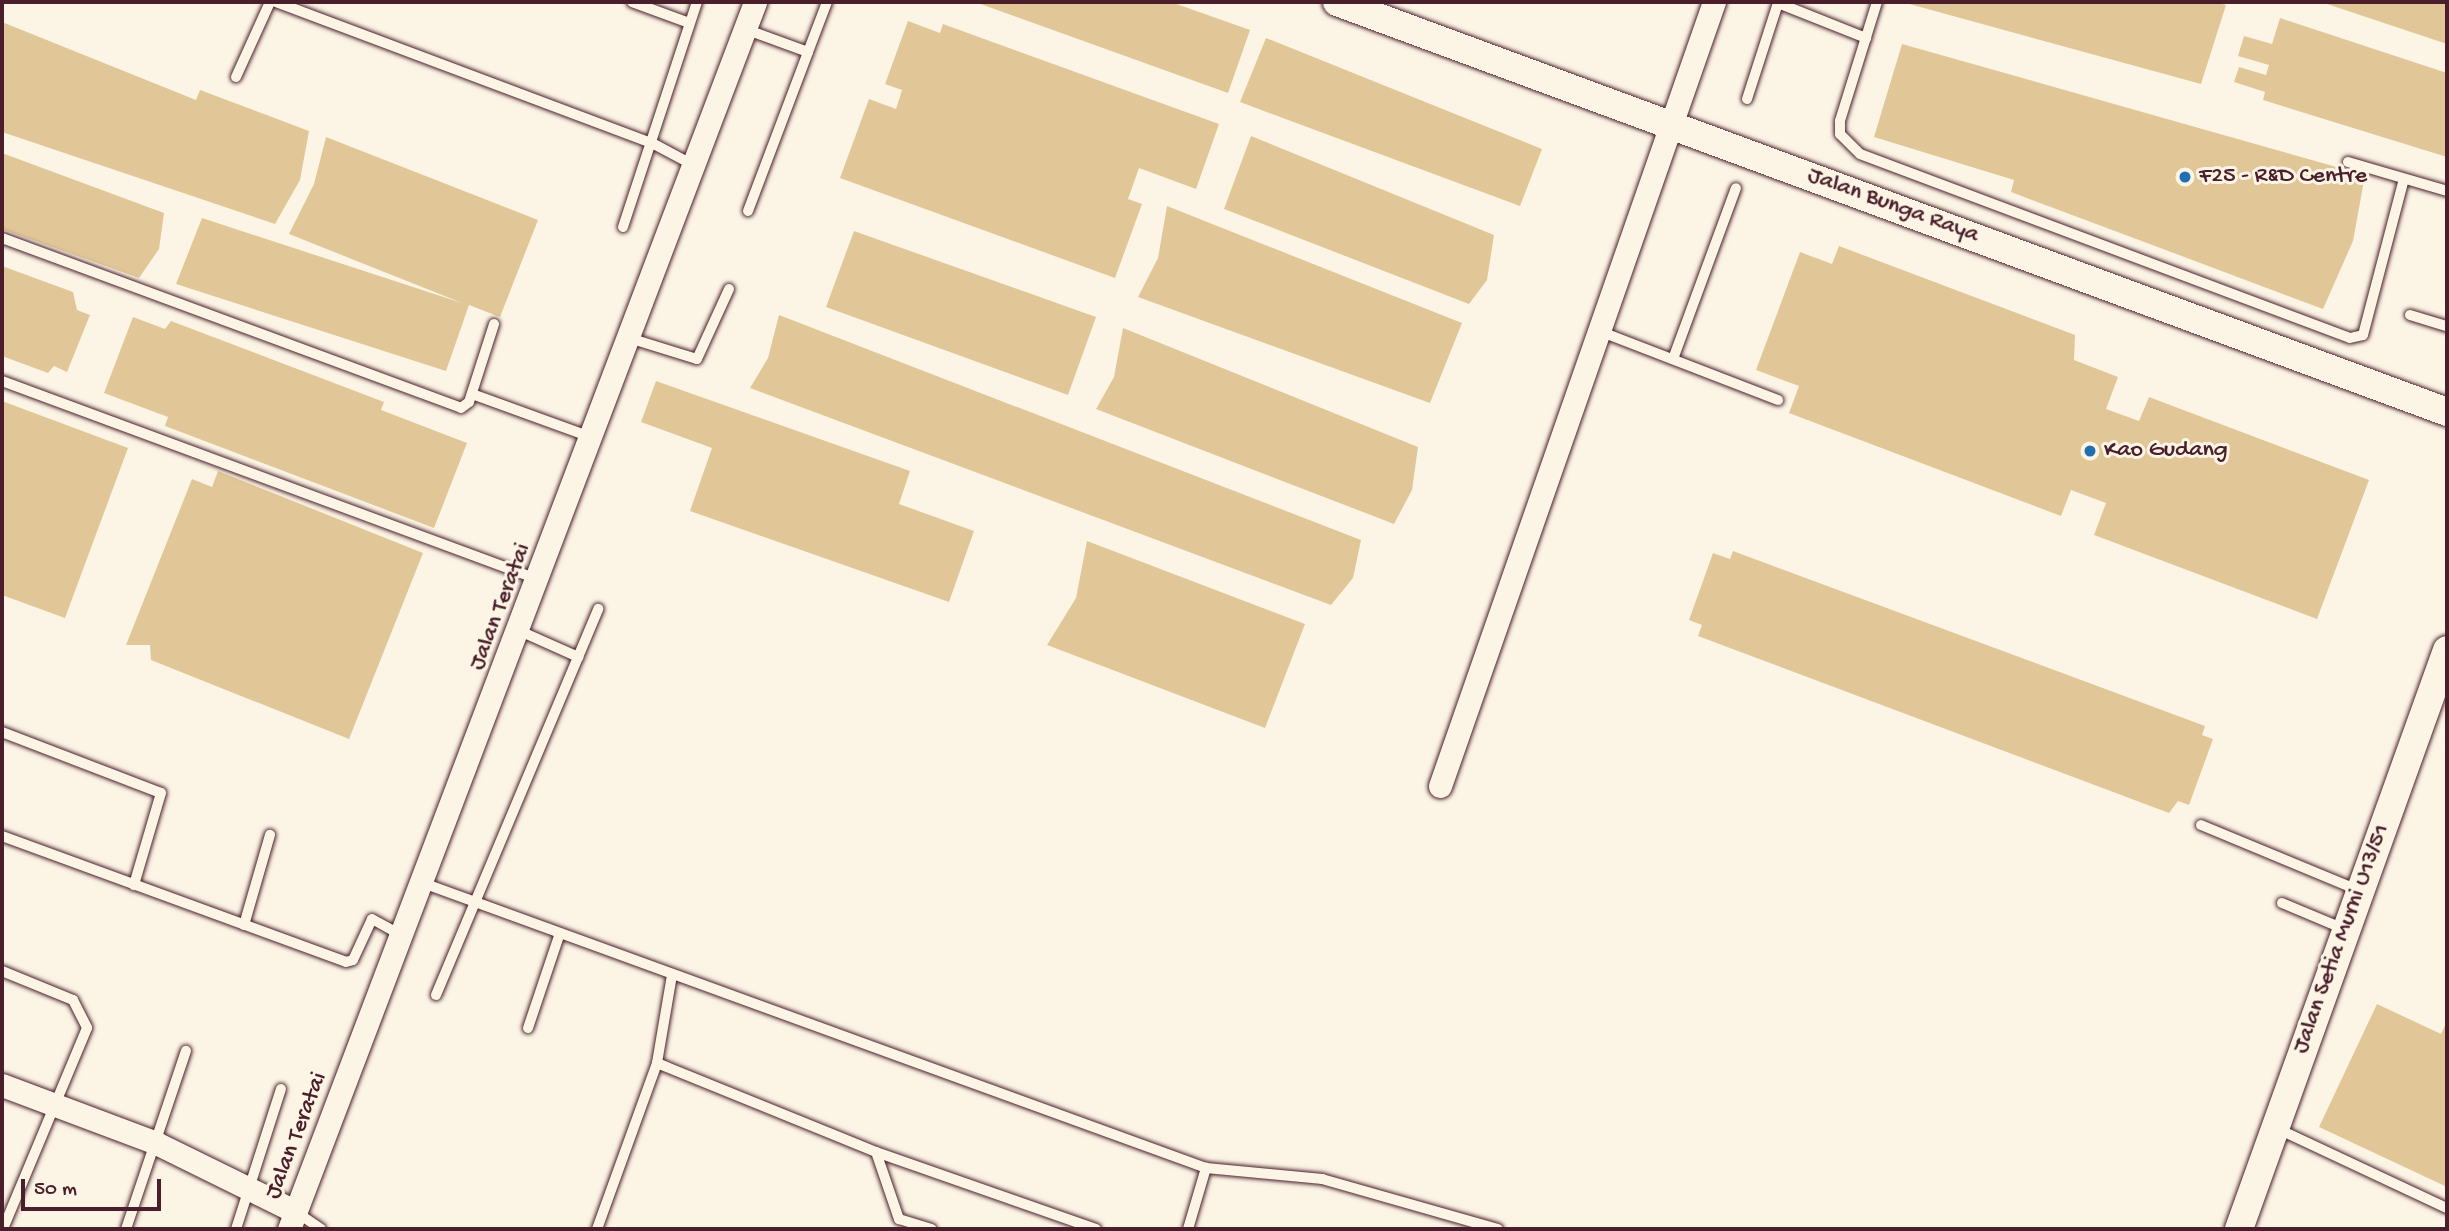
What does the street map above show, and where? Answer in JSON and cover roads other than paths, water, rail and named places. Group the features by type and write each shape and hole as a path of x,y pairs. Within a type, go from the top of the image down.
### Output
{"street":[{"name":"Jalan Teratai","path":"293,1220 540,580 755,2"},
{"name":"Jalan Bunga Raya","path":"1337,2 1671,123 2447,412"},
{"path":"1440,786 1714,2"},
{"name":"Jalan Setia Murni U13/51","path":"2239,1229 2358,890 2447,650"},
{"path":"2,1085 156,1143 253,1189 293,1220"}],"lane":[{"path":"236,77 270,2"},
{"path":"276,2 652,143 693,165"},
{"path":"636,2 689,23"},
{"path":"623,227 697,2"},
{"path":"748,211 827,2"},
{"path":"1747,99 1777,2 1866,38"},
{"path":"1877,2 1840,121 1840,134 1860,154 2350,338 2363,335 2404,179"},
{"path":"744,29 808,51"},
{"path":"2348,162 2447,191"},
{"path":"1672,359 1736,188"},
{"path":"2,238 458,407 472,394 494,324"},
{"path":"629,338 697,359 729,289"},
{"path":"2410,315 2447,326"},
{"path":"1599,331 1778,400"},
{"path":"2,381 540,580"},
{"path":"472,394 592,437"},
{"path":"436,995 597,609"},
{"path":"520,631 578,657"},
{"path":"2,732 161,793 135,885"},
{"path":"2201,825 2358,890"},
{"path":"244,925 270,835"},
{"path":"2,836 346,962 353,960 372,919 403,936"},
{"path":"423,883 1206,1168 1322,1179 1498,1229"},
{"path":"2282,904 2344,929"},
{"path":"528,1028 560,933"},
{"path":"2,971 64,995 86,1016 57,1106 3,1226"},
{"path":"597,1229 657,1063 672,975"},
{"path":"126,1229 186,1051"},
{"path":"657,1063 876,1152 1096,1229"},
{"path":"236,1229 253,1189 281,1089"},
{"path":"2276,1128 2447,1208"},
{"path":"876,1152 899,1219 931,1229"},
{"path":"1188,1229 1206,1168"},
{"path":"293,1220 321,1229"}],"place":[{"name":"F25 - R&D Centre","path":"2185,177"},
{"name":"Kao Gudang","path":"2090,451"}]}
